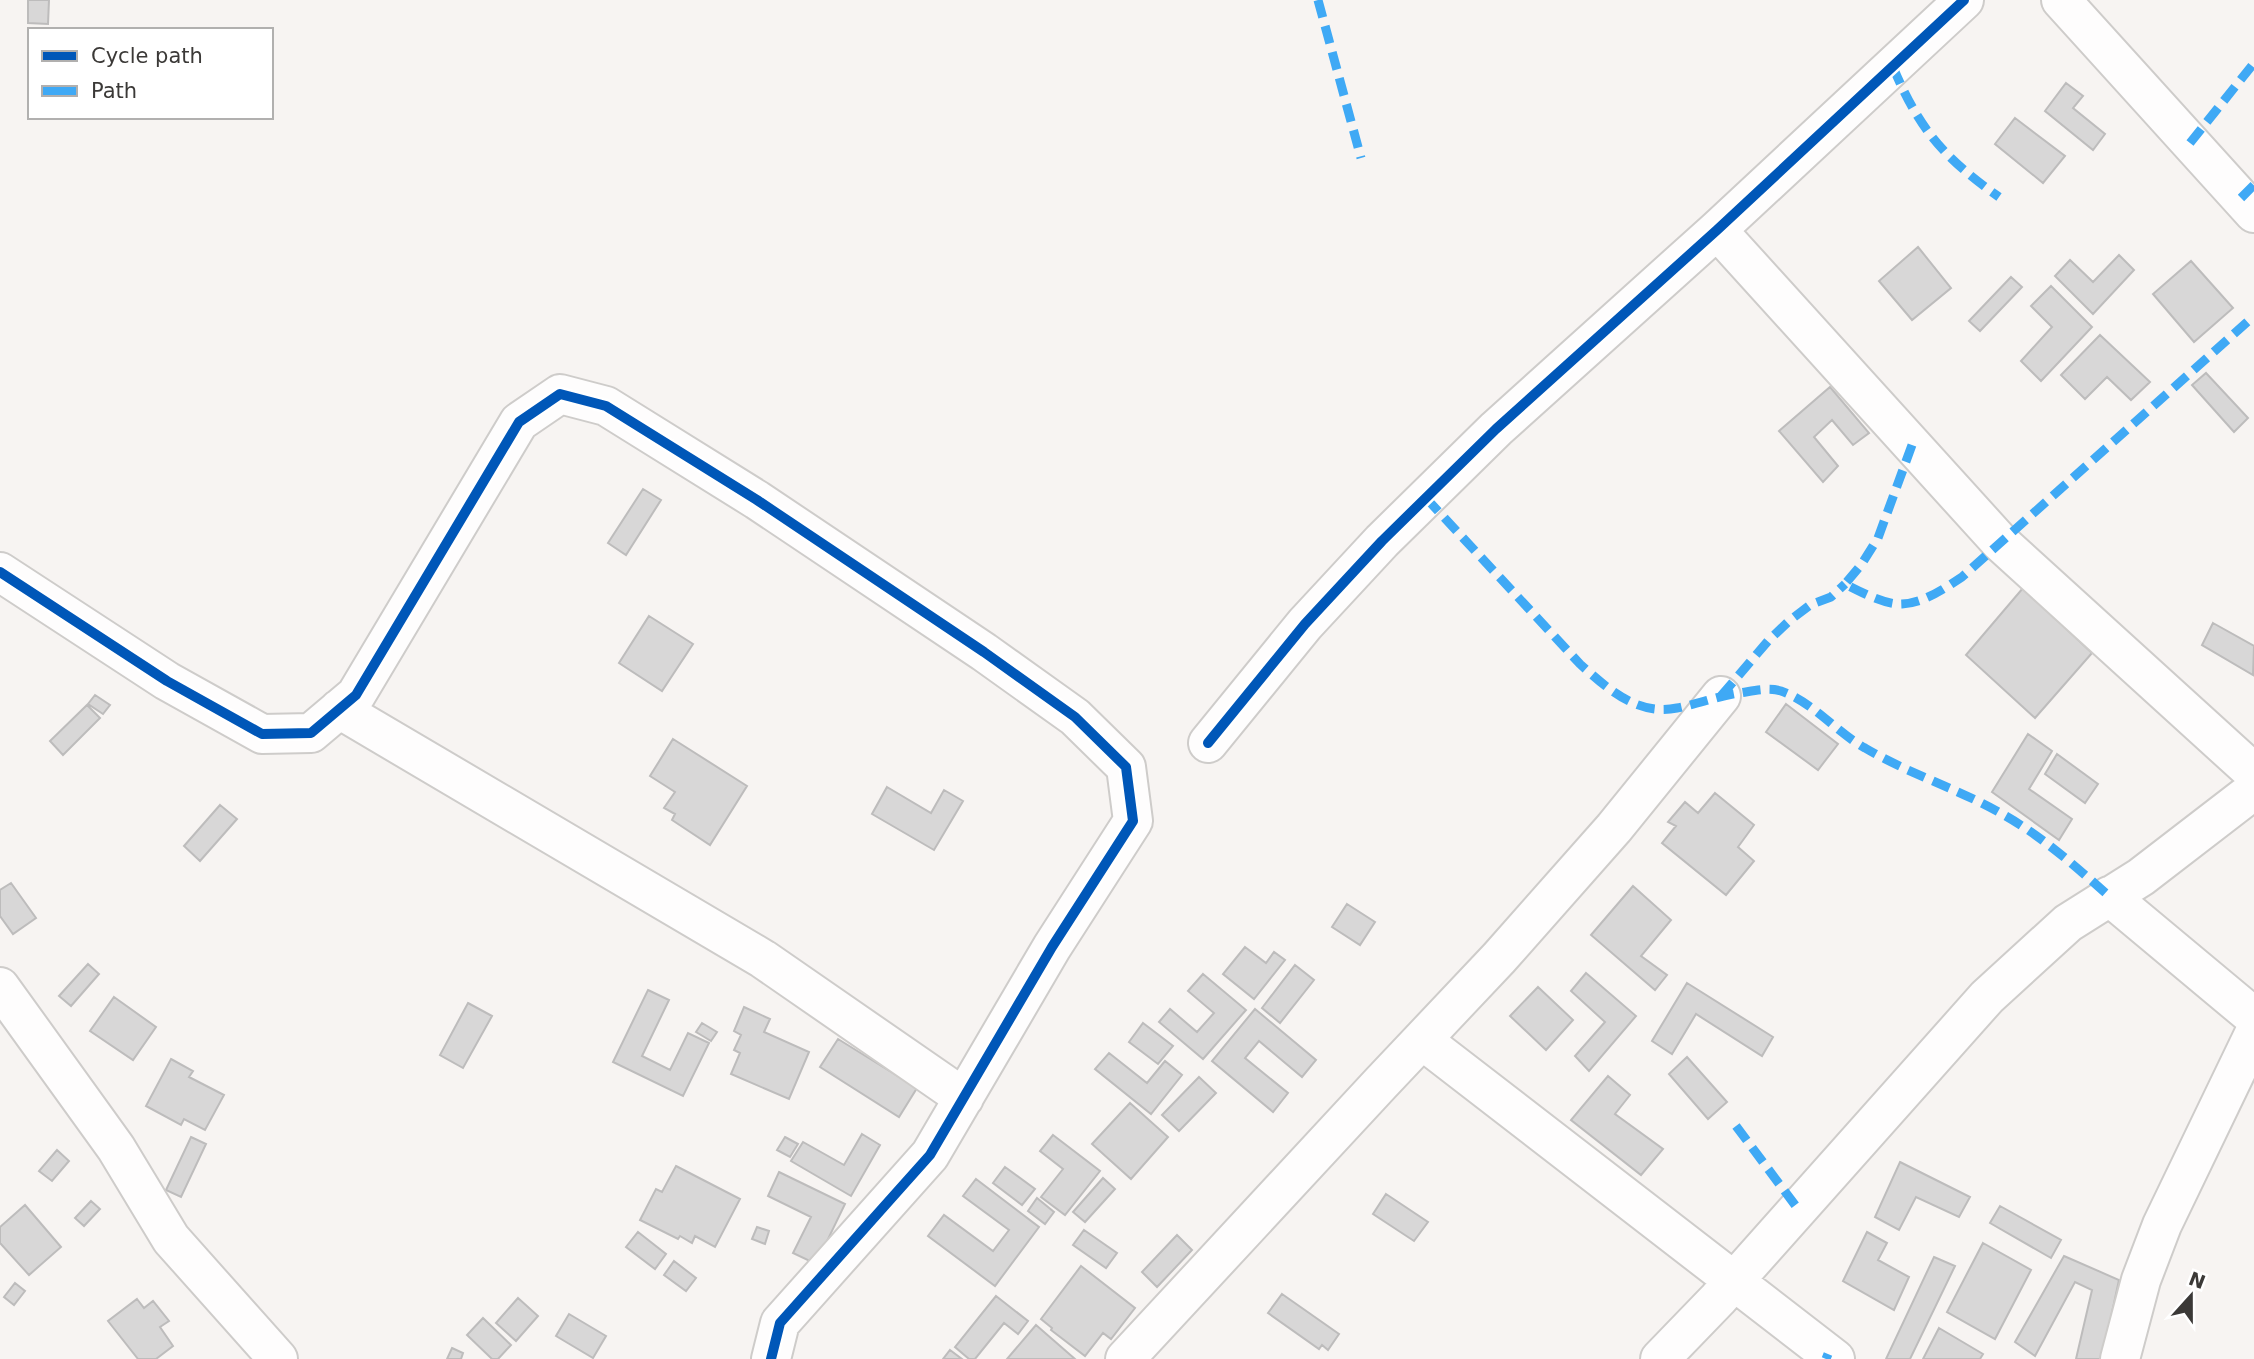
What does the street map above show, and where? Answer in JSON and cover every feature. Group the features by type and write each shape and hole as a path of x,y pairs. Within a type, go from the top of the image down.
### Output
{"street":[{"path":"1208,743 1305,624 1382,541 1496,429 1717,230 1964,0"},
{"path":"2061,0 2254,212"},
{"path":"1717,230 2000,542 2254,773"},
{"path":"0,572 167,681 262,734 311,733 356,695 519,422 560,394 606,406 733,485 984,652 1075,717 1126,767 1133,821 1052,947 930,1155 780,1323 771,1359"},
{"path":"1125,1359 1499,958 1614,828 1721,696"},
{"path":"339,709 763,959 964,1098"},
{"path":"1660,1359 1735,1280 1987,997 2068,923 2184,845 2254,790"},
{"path":"2109,896 2254,1017"},
{"path":"0,987 116,1148 171,1238 278,1359"},
{"path":"2120,1359 2141,1280 2162,1225 2254,1034"},
{"path":"1422,1040 1835,1359"}],"building":[{"path":"28,0 49,0 48,24 28,23"},
{"path":"2066,83 2083,96 2073,108 2105,134 2093,150 2045,111"},
{"path":"2015,118 2065,156 2043,183 1995,144"},
{"path":"1918,247 1951,288 1912,320 1879,281"},
{"path":"2119,255 2134,270 2093,314 2055,276 2070,260 2093,282"},
{"path":"2191,261 2233,308 2194,342 2153,294"},
{"path":"2011,277 2022,287 1980,331 1969,321"},
{"path":"2051,286 2092,327 2041,381 2021,361 2052,327 2031,306"},
{"path":"2100,335 2150,382 2131,400 2107,377 2085,399 2061,375"},
{"path":"2206,373 2248,418 2234,432 2192,385"},
{"path":"1830,387 1869,433 1853,445 1832,420 1814,437 1838,466 1823,482 1779,431"},
{"path":"643,489 661,500 626,555 608,543"},
{"path":"2023,588 2092,653 2035,718 1966,655"},
{"path":"649,616 693,644 662,691 619,663"},
{"path":"2213,623 2254,646 2253,675 2202,645"},
{"path":"95,695 110,705 103,714 88,704"},
{"path":"1786,704 1838,744 1818,770 1766,732"},
{"path":"87,705 100,718 63,755 50,741"},
{"path":"2028,734 2052,751 2029,789 2072,819 2059,840 1992,792"},
{"path":"673,739 747,786 710,845 672,820 675,814 664,808 675,792 650,776"},
{"path":"2057,754 2098,784 2085,803 2045,774"},
{"path":"887,787 931,813 944,790 963,801 934,850 872,814"},
{"path":"1715,793 1754,825 1738,847 1754,861 1726,895 1662,843 1676,826 1668,822 1685,802 1698,813"},
{"path":"220,805 237,819 200,861 184,846"},
{"path":"11,883 36,918 13,934 0,916 0,890"},
{"path":"1633,886 1671,920 1641,956 1667,975 1655,990 1591,935"},
{"path":"1347,904 1375,922 1360,945 1332,927"},
{"path":"1245,947 1266,963 1274,952 1285,960 1254,999 1223,974"},
{"path":"88,964 99,974 71,1006 59,996"},
{"path":"1295,965 1314,980 1280,1023 1262,1008"},
{"path":"1586,973 1636,1016 1589,1071 1575,1056 1605,1022 1571,991"},
{"path":"1203,974 1246,1010 1203,1059 1159,1022 1170,1009 1197,1032 1214,1013 1188,991"},
{"path":"1687,983 1773,1037 1762,1056 1696,1014 1672,1054 1652,1041"},
{"path":"1538,987 1573,1020 1546,1050 1510,1016"},
{"path":"648,990 669,1000 642,1056 670,1070 688,1033 709,1043 683,1096 613,1062"},
{"path":"114,997 156,1027 133,1060 90,1031"},
{"path":"468,1003 492,1016 463,1068 440,1055"},
{"path":"744,1007 770,1019 764,1032 809,1052 789,1099 731,1074 740,1053 734,1050 741,1035 734,1031"},
{"path":"1255,1009 1316,1060 1302,1077 1259,1041 1245,1058 1288,1093 1273,1112 1212,1061"},
{"path":"702,1023 717,1032 711,1041 696,1032"},
{"path":"1143,1023 1173,1046 1158,1064 1129,1042"},
{"path":"838,1039 917,1088 899,1117 820,1067"},
{"path":"1109,1053 1147,1083 1165,1061 1182,1075 1151,1114 1095,1069"},
{"path":"1687,1057 1727,1102 1708,1119 1669,1074"},
{"path":"171,1059 193,1071 189,1077 224,1095 205,1130 184,1119 181,1125 146,1106"},
{"path":"1608,1076 1630,1095 1615,1114 1663,1149 1641,1175 1571,1120"},
{"path":"1199,1077 1216,1093 1179,1131 1162,1115"},
{"path":"1130,1103 1168,1137 1131,1179 1092,1144"},
{"path":"862,1134 880,1145 851,1196 791,1161 803,1142 844,1165"},
{"path":"1053,1135 1100,1171 1065,1215 1041,1197 1063,1169 1040,1151"},
{"path":"191,1137 206,1144 181,1197 166,1190"},
{"path":"785,1137 798,1144 790,1157 777,1150"},
{"path":"57,1150 69,1161 52,1181 39,1171"},
{"path":"1900,1162 1970,1197 1959,1217 1916,1197 1899,1230 1875,1217"},
{"path":"676,1166 740,1199 715,1247 695,1236 692,1243 680,1236 678,1239 640,1220 656,1189 662,1192"},
{"path":"1005,1167 1035,1189 1022,1205 993,1183"},
{"path":"779,1172 845,1204 816,1264 793,1253 811,1217 768,1196"},
{"path":"1103,1178 1115,1189 1085,1222 1073,1212"},
{"path":"976,1179 1039,1227 995,1286 928,1236 944,1215 993,1251 1009,1230 963,1196"},
{"path":"1386,1194 1428,1222 1414,1241 1373,1214"},
{"path":"1037,1198 1054,1212 1045,1224 1028,1211"},
{"path":"91,1201 100,1209 84,1226 75,1218"},
{"path":"25,1205 61,1247 29,1275 0,1243 0,1227"},
{"path":"2000,1206 2061,1240 2051,1258 1990,1223"},
{"path":"757,1227 769,1231 765,1244 752,1239"},
{"path":"1084,1230 1117,1253 1106,1268 1073,1245"},
{"path":"638,1232 666,1254 655,1269 626,1247"},
{"path":"1867,1232 1887,1243 1878,1260 1909,1277 1894,1310 1843,1281"},
{"path":"1177,1235 1192,1250 1157,1287 1142,1272"},
{"path":"1983,1243 2031,1270 1995,1339 1947,1312"},
{"path":"2064,1256 2119,1280 2102,1359 2076,1359 2092,1290 2075,1282 2035,1356 2015,1342"},
{"path":"1934,1257 1955,1266 1910,1359 1886,1359"},
{"path":"674,1261 696,1278 686,1291 664,1275"},
{"path":"1081,1266 1135,1308 1111,1339 1103,1333 1085,1356 1041,1319"},
{"path":"15,1283 25,1291 14,1305 4,1297"},
{"path":"1282,1294 1339,1334 1328,1350 1322,1345 1319,1349 1268,1313"},
{"path":"996,1296 1028,1321 1018,1334 1004,1323 975,1359 969,1359 955,1347"},
{"path":"518,1298 538,1316 516,1341 496,1323"},
{"path":"137,1299 144,1308 153,1301 169,1321 160,1327 173,1346 156,1359 138,1359 108,1321"},
{"path":"569,1314 606,1336 593,1358 556,1336"},
{"path":"483,1318 511,1345 498,1359 492,1359 467,1335"},
{"path":"1036,1325 1075,1359 1007,1359"},
{"path":"1939,1328 1983,1354 1980,1359 1923,1359"},
{"path":"452,1348 463,1353 461,1359 447,1359"},
{"path":"950,1350 962,1359 943,1359"}],"marked path":[{"path":"1318,0 1361,158"},
{"path":"2190,143 2254,63"},
{"path":"1893,67 1913,108 1935,141 1963,169 1999,197"},
{"path":"2241,198 2254,185"},
{"path":"1912,445 1878,538 1845,584 1895,604 1926,598 1962,577 2254,316"},
{"path":"1426,498 1580,664 1601,683 1624,698 1649,708 1662,709 1755,690 1781,691 1804,702 1865,748 1969,797 2018,824 2059,853 2109,896"},
{"path":"1721,696 1768,641 1789,621 1810,605 1831,597 1845,584"},
{"path":"1736,1126 1798,1209"},
{"path":"1826,1359 1828,1354"}],"cycle path":[{"path":"1208,743 1305,624 1382,541 1496,429 1717,230 1964,0"},
{"path":"0,572 167,681 262,734 311,733 356,695 519,422 560,394 606,406 757,500 984,652 1075,717 1126,767 1133,821 1052,947 930,1155 780,1323 771,1359"}]}
